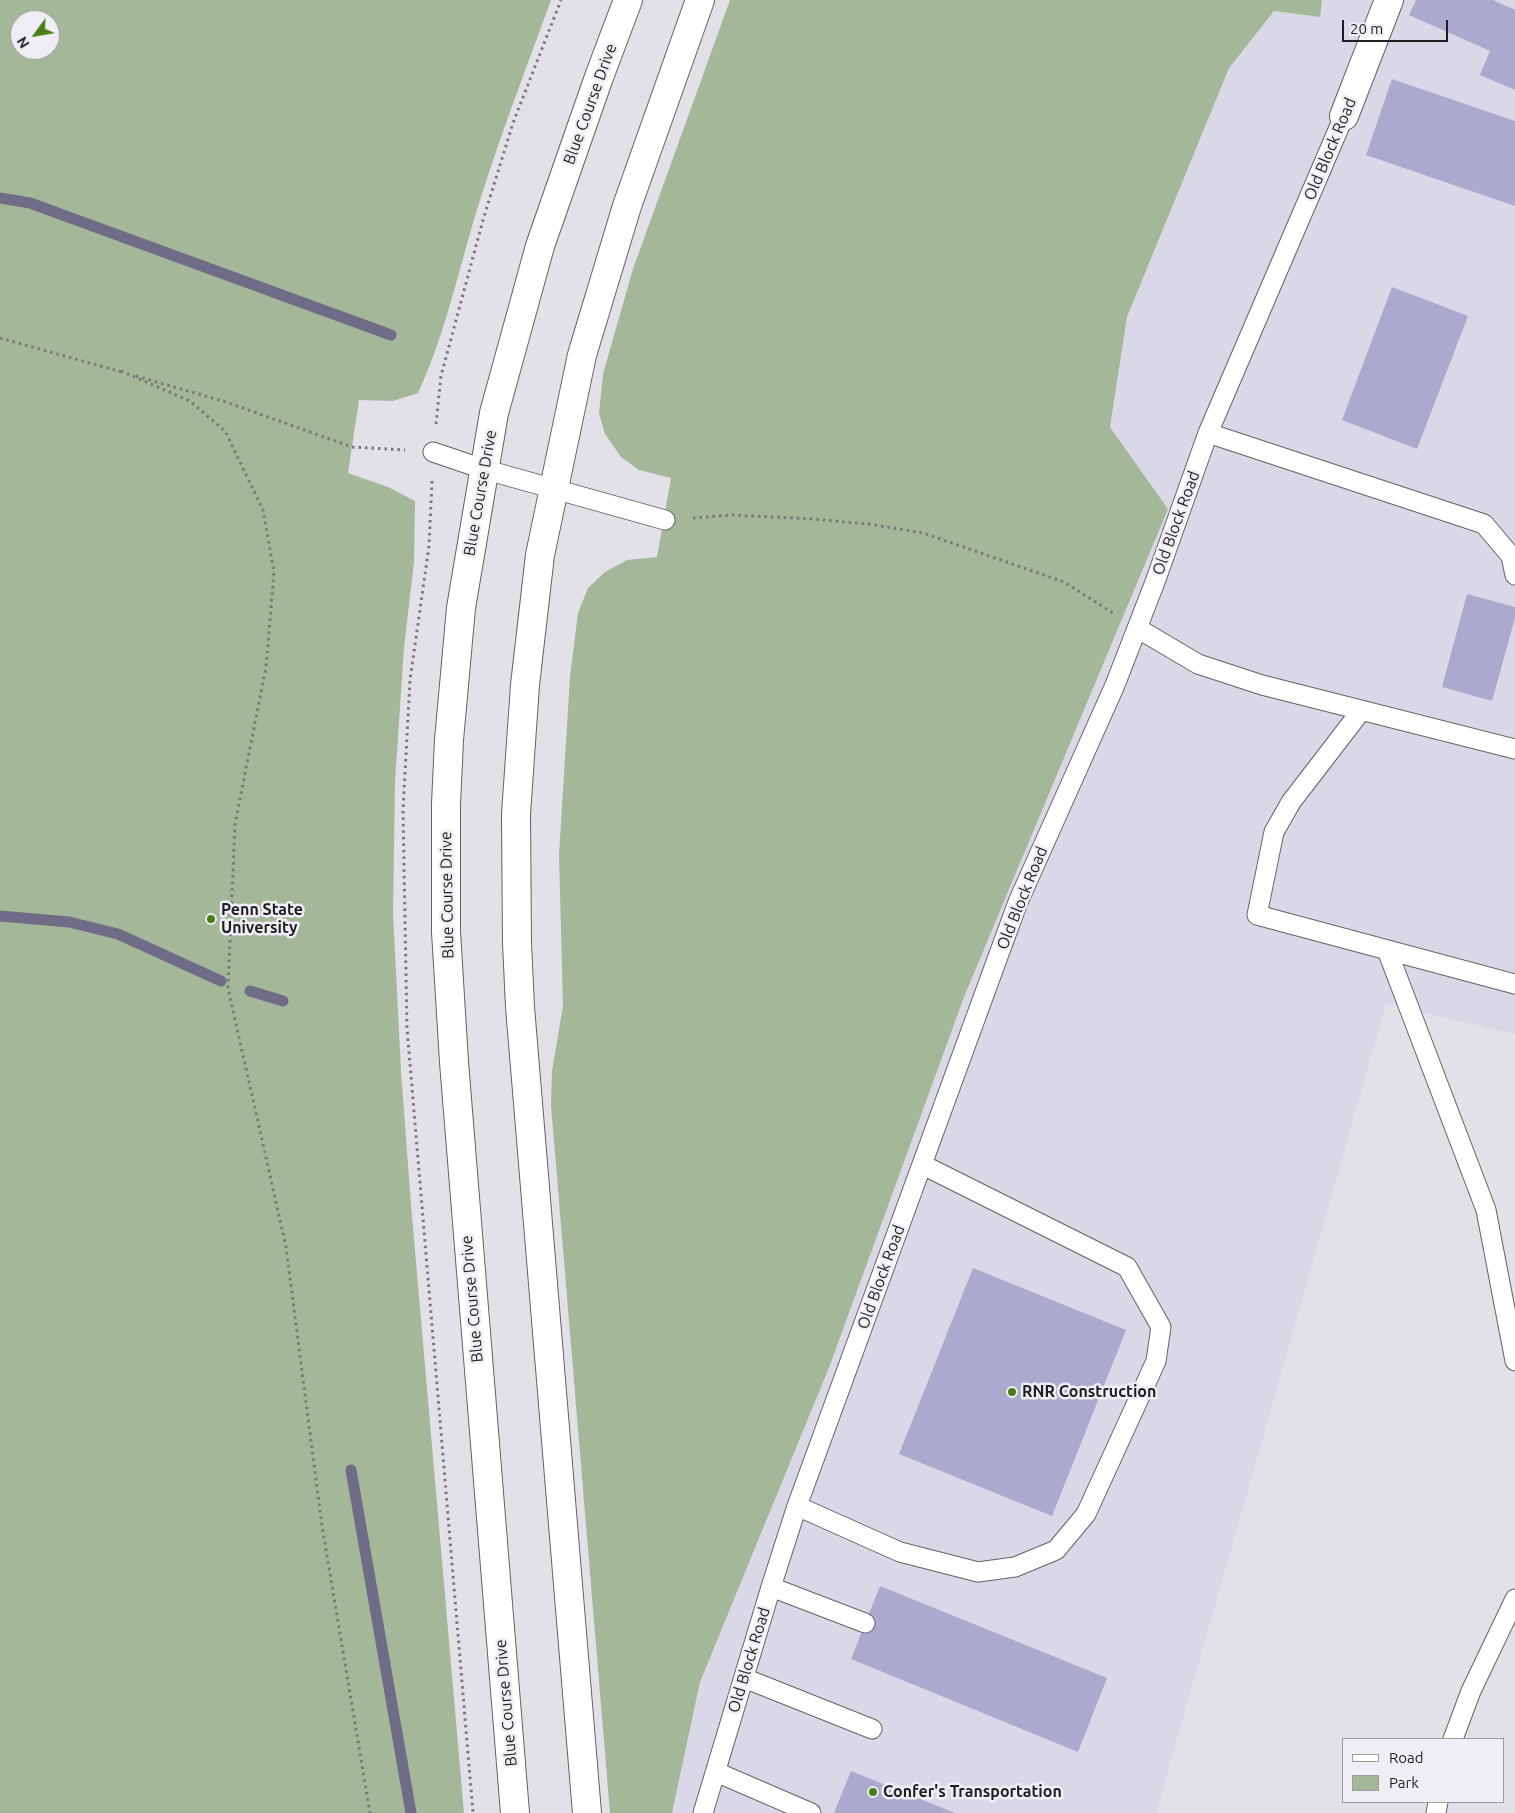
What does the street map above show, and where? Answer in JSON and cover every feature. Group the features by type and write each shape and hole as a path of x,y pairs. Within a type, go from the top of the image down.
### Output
{"main road":[{"name":"Blue Course Drive","path":"516,1813 462,1174 446,932 446,804 449,740 461,608 483,469 494,413 540,246 628,0"},
{"path":"586,1813 579,1705 542,1294 520,1007 516,943 516,814 525,685 540,555 582,355 627,206 700,0"},
{"name":"Old Block Road","path":"1344,116 1389,0"}],"lane":[{"name":"Old Block Road","path":"703,1813 797,1506 1018,902 1115,684 1208,433 1344,116"},
{"path":"1208,433 1484,524 1511,556 1515,575"},
{"path":"433,452 483,469 665,520"},
{"path":"1137,628 1198,664 1269,688 1515,749"},
{"path":"1361,711 1291,802 1274,832 1257,915 1515,984"},
{"path":"1387,950 1486,1210 1515,1361"},
{"path":"797,1506 900,1552 978,1572 1015,1566 1056,1550 1086,1514 1156,1361 1161,1327 1127,1267 923,1165"},
{"path":"771,1586 865,1623"},
{"path":"1453,1738 1471,1691 1515,1599"},
{"path":"744,1678 872,1729"},
{"path":"716,1772 811,1813"}],"path":[{"path":"0,338 226,402 352,447 433,452"},
{"path":"121,371 190,402 225,430 263,510 274,572 266,667 235,824 228,988 286,1247 322,1526 370,1813"},
{"path":"665,520 732,515 804,518 868,524 924,533 1064,582 1137,628"}],"shaded area":[{"path":"1322,0 1515,0 1515,1034 1386,1004 1156,1813 672,1813 700,1682 964,997 1168,509 1110,427 1127,318 1228,68 1274,11 1319,17"}],"green space":[{"name":"Penn State University","path":"0,0 551,0 489,172 445,321 418,393 393,401 359,400 348,473 388,487 415,501 414,562 404,648 395,781 393,913 401,1071 411,1205 464,1813 0,1813"},
{"path":"730,0 1322,0 1320,17 1274,11 1229,68 1127,317 1110,427 1168,509 964,997 830,1365 700,1682 672,1813 610,1813 551,1105 552,1071 563,1006 559,855 570,677 578,613 588,588 605,572 627,560 657,557 671,478 639,470 621,457 605,434 599,413 603,374 633,269"}],"building":[{"path":"1416,0 1493,0 1515,10 1515,90 1480,75 1490,51 1409,15"},
{"path":"1392,79 1515,121 1515,206 1366,155"},
{"path":"1392,287 1468,316 1417,449 1342,420"},
{"path":"1467,594 1515,607 1515,618 1492,701 1442,687"},
{"name":"RNR Construction","path":"973,1268 1126,1330 1052,1516 899,1454"},
{"path":"880,1586 1107,1678 1078,1752 851,1659"},
{"name":"Confer's Transportation","path":"851,1771 955,1813 834,1813"}],"waterway":[{"path":"0,198 30,203 391,335"},
{"path":"0,916 69,922 118,934 221,981"},
{"path":"250,991 283,1001"},
{"path":"351,1470 411,1813"}],"place":[{"name":"Penn State University","path":"211,919"},
{"name":"RNR Construction","path":"1012,1392"},
{"name":"Confer's Transportation","path":"873,1792"}]}
